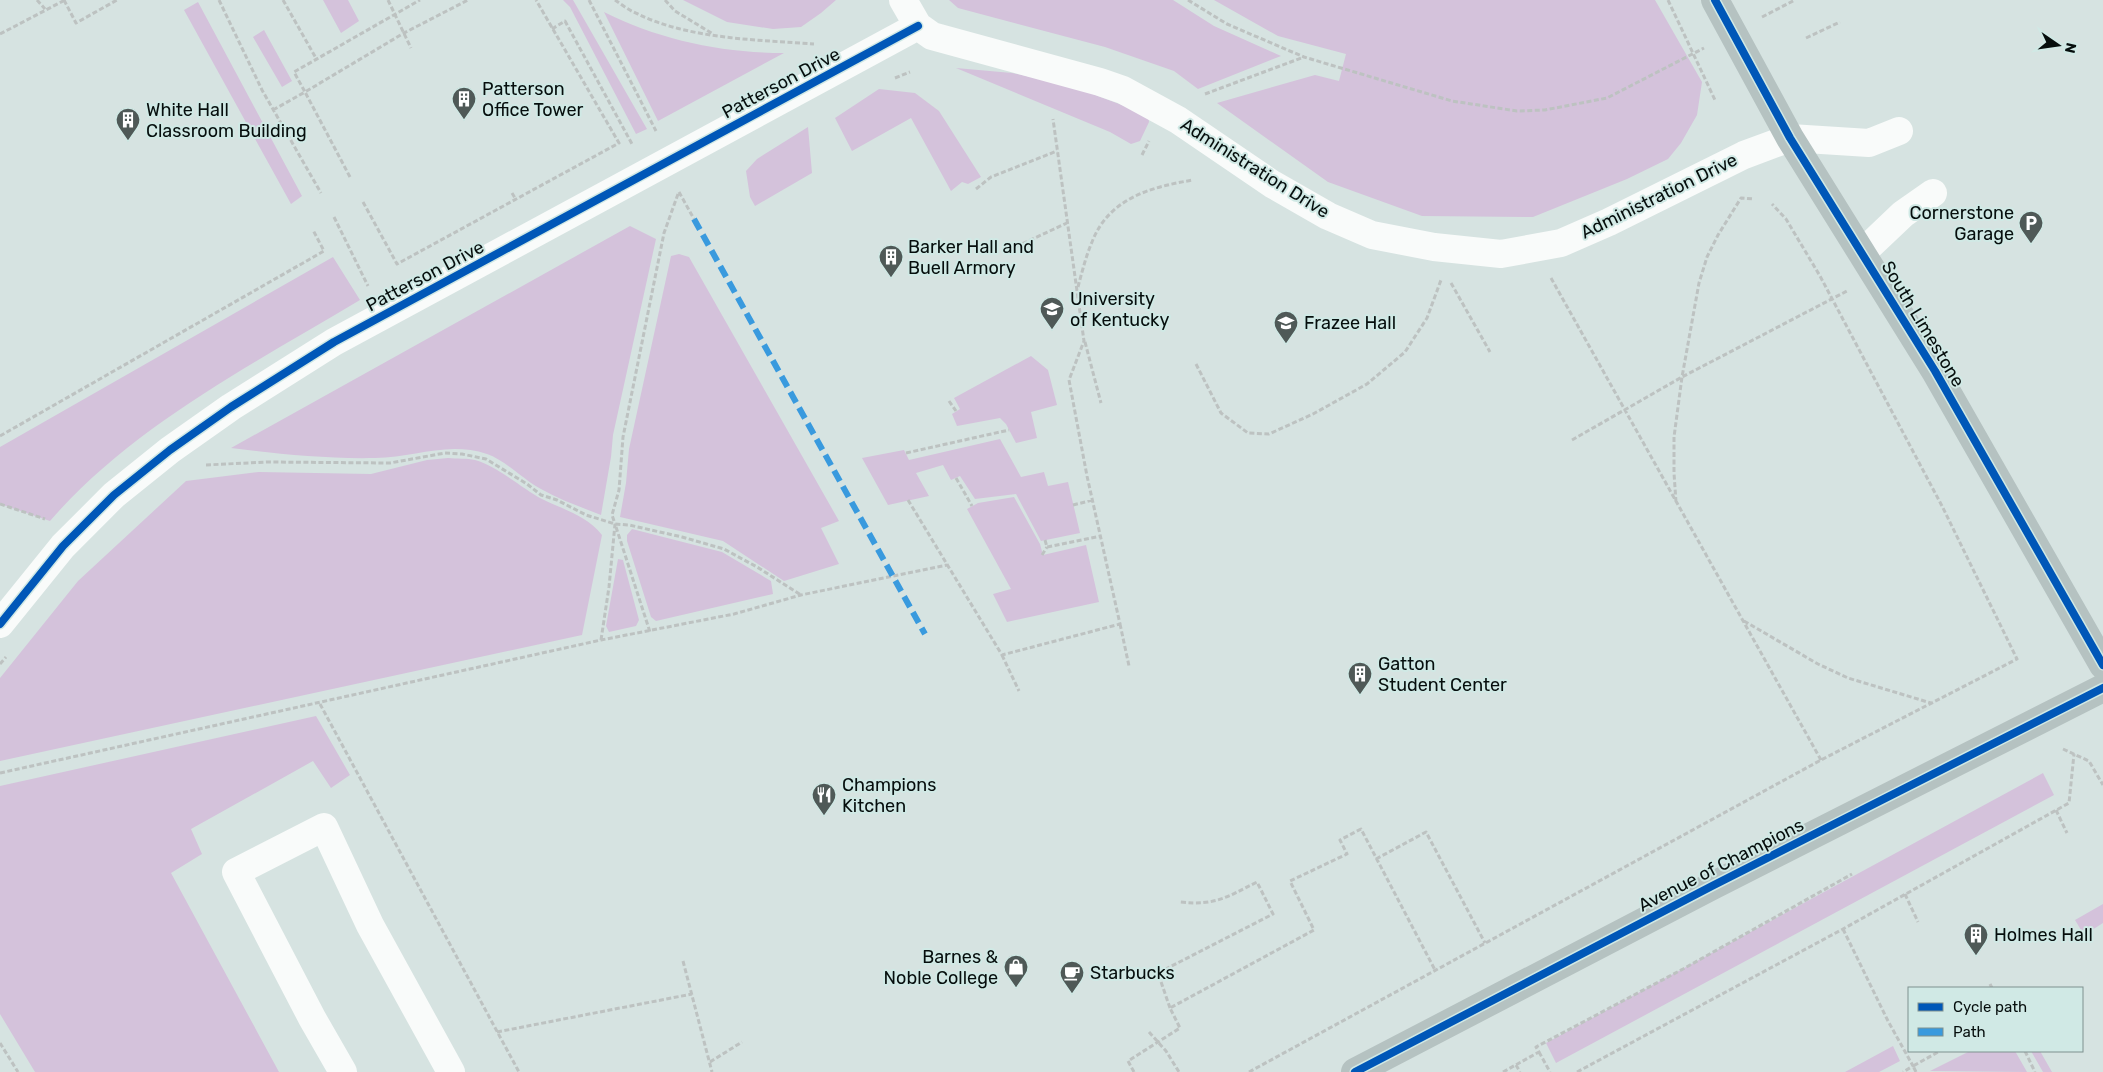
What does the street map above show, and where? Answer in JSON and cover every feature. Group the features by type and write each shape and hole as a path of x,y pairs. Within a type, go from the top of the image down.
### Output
{"main road":[{"name":"South Limestone","path":"1715,0 1790,138 1935,371 2103,665"},
{"name":"Avenue of Champions","path":"1355,1072 1712,886 2103,688"}],"street":[{"path":"903,0 918,26"},
{"name":"Administration Drive","path":"918,26 932,36 1123,90 1178,120 1272,184 1328,216 1372,234 1434,247 1501,254 1561,243 1609,222 1744,155 1790,138"},
{"name":"Patterson Drive","path":"0,624 62,546 114,495 170,450 231,407 334,342 918,26"},
{"path":"1790,138 1869,143 1899,131"},
{"path":"1868,263 1903,214 1933,194"},
{"path":"343,1072 312,1018 236,872 324,827 370,926 451,1072"}],"path":[{"path":"37,0 45,9"},
{"path":"0,34 65,0 76,23 117,0"},
{"path":"218,0 273,110 321,193"},
{"path":"283,0 317,60"},
{"path":"388,0 411,48"},
{"path":"350,177 294,72 420,0"},
{"path":"273,110 404,33 468,0"},
{"path":"363,202 397,264 514,198 619,143 571,64 536,0"},
{"path":"589,0 658,134"},
{"path":"615,0 637,14 668,25 716,36 817,45"},
{"path":"665,0 680,14 716,36"},
{"path":"1188,0 1227,24 1304,57 1452,101 1517,111 1554,109 1607,98 1708,46"},
{"path":"1668,0 1715,100"},
{"path":"1760,19 1795,0"},
{"path":"552,29 565,21 634,147"},
{"path":"1806,38 1840,22"},
{"path":"1205,94 1304,57"},
{"path":"1052,118 1084,341 1100,403"},
{"path":"976,189 991,177 1058,151"},
{"path":"1077,290 1092,241 1107,217 1126,200 1160,185 1192,180"},
{"path":"650,632 612,515 619,490 623,437 664,233 679,192 694,219"},
{"path":"512,193 514,198"},
{"path":"1677,506 1674,473 1674,436 1682,377 1699,282 1707,257 1718,235 1741,198 1754,199"},
{"path":"1249,1072 1820,760 2017,659 1942,506 1833,300 1786,219 1772,204"},
{"path":"334,217 371,294"},
{"path":"1009,250 1068,223"},
{"path":"0,436 324,251 313,230"},
{"path":"1572,440 1682,377 1833,300 1868,263"},
{"path":"1548,273 1820,760"},
{"path":"1196,364 1221,413 1248,433 1269,434 1313,414 1367,384 1405,352 1427,318 1441,278"},
{"path":"1449,278 1490,352"},
{"path":"1084,341 1069,380 1092,500 1130,666"},
{"path":"949,401 956,411"},
{"path":"906,453 1009,430"},
{"path":"199,466 266,462 390,463 445,452 486,459 527,484 540,495 557,500 586,515 614,524 629,525 724,549 802,595"},
{"path":"956,478 972,506"},
{"path":"908,500 1002,656 1019,691"},
{"path":"1073,505 1092,500"},
{"path":"0,504 50,521"},
{"path":"601,640 609,587 614,524"},
{"path":"1042,555 1047,547 1101,536"},
{"path":"1045,540 1047,547"},
{"path":"0,773 320,704 601,640 650,632 734,614 802,595 947,565"},
{"path":"1743,621 1818,664 1841,674 1931,703"},
{"path":"1002,656 1120,624"},
{"path":"320,704 519,1072"},
{"path":"2063,749 2090,761 2103,785"},
{"path":"1577,1072 1843,929 2069,803 2074,754"},
{"path":"2056,810 2067,833"},
{"path":"1170,1008 1314,930 1290,881 1347,854 1340,840 1361,829 1435,970"},
{"path":"1376,859 1426,832 1485,943"},
{"path":"1550,1072 1536,1047 1557,1034 1683,969 1852,874"},
{"path":"1134,1072 1128,1060 1180,1028 1170,1008 1158,973 1274,914 1257,882 1219,901 1200,904 1180,902"},
{"path":"1905,894 1918,922"},
{"path":"1843,929 1888,1021 1916,1072"},
{"path":"683,961 712,1072"},
{"path":"497,1032 692,994"},
{"path":"1149,1032 1178,1072"},
{"path":"710,1062 742,1042"},
{"path":"0,1043 18,1072"},
{"path":"1503,1072 1539,1052"},
{"path":"1902,1072 1938,1052"},
{"path":"2026,1052 2036,1072"},
{"path":"1516,1065 1520,1072"}],"shaded area":[{"path":"323,0 348,0 359,21 341,33"},
{"path":"563,0 573,0 647,129 636,134 570,7"},
{"path":"683,0 836,0 801,27 773,29 727,22"},
{"path":"949,0 1173,0 1214,26 1281,56 1198,89 1174,71 1105,47 958,8"},
{"path":"1214,0 1655,0 1702,82 1697,115 1681,143 1668,159 1627,179 1533,217 1422,216 1328,182 1217,103 1315,75 1339,81 1346,54 1278,36"},
{"path":"198,2 302,196 291,204 184,10"},
{"path":"604,12 647,30 692,43 738,51 784,53 658,121"},
{"path":"264,30 292,81 282,87 253,37"},
{"path":"956,68 1012,73 1069,85 1148,115 1149,122 1140,141 1131,144 1110,132"},
{"path":"879,89 915,93 939,111 981,177 968,184 962,182 951,191 911,118 852,151 835,118"},
{"path":"808,127 812,173 755,206 750,197 746,171 757,159"},
{"path":"630,226 656,239 613,435 601,515 548,493 494,457 472,450 444,450 390,457 338,458 231,448"},
{"path":"679,254 689,257 839,521 821,528 839,564 784,581 723,541 620,517 629,449 671,256"},
{"path":"333,257 360,300 237,373 156,426 118,455 82,487 50,521 0,504 0,447"},
{"path":"1031,356 1048,370 1057,405 1031,412 1037,438 1016,443 1006,424 1000,418 957,426 952,414 960,409 954,398"},
{"path":"1000,439 1021,477 1044,472 1048,486 1068,482 1080,533 1041,541 1016,494 975,499 960,476 951,480 943,465 916,473 929,496 888,505 862,458 904,450 909,460"},
{"path":"448,458 475,460 492,467 542,499 589,522 602,535 582,635 0,761 0,678 78,581 186,481 259,472 371,474 427,460"},
{"path":"1014,497 1040,544 1043,555 1086,545 1099,602 1007,622 993,594 1011,589 967,509 978,503"},
{"path":"632,529 722,552 771,581 773,594 656,621 651,617 627,541 627,535"},
{"path":"618,559 623,560 639,620 636,626 609,632 606,626"},
{"path":"316,716 350,775 331,788 313,761 191,829 202,854 171,873 279,1072 35,1072 0,1014 0,786"},
{"path":"2043,773 2054,795 1556,1063 1546,1043"},
{"path":"2103,904 2103,923 2084,935 2075,920"},
{"path":"1893,1046 1900,1061 1879,1072 1845,1072"},
{"path":"1968,1052 2016,1052 2027,1072 1930,1071"},
{"path":"2032,1052 2041,1052 2052,1072 2043,1072"}],"marked path":[{"path":"694,219 925,634"}],"cycle path":[{"path":"1715,0 1790,138 1935,371 2103,665"},
{"path":"0,624 63,546 114,495 170,450 231,407 334,342 918,26"},
{"path":"1355,1072 1712,886 2103,688"}],"place":[{"name":"Patterson Office Tower","path":"464,120"},
{"name":"White Hall Classroom Building","path":"128,141"},
{"name":"Cornerstone Garage","path":"2031,244"},
{"name":"Barker Hall and Buell Armory","path":"891,278"},
{"name":"University of Kentucky","path":"1052,330"},
{"name":"Frazee Hall","path":"1286,344"},
{"name":"Gatton Student Center","path":"1360,695"},
{"name":"Champions Kitchen","path":"824,816"},
{"name":"Holmes Hall","path":"1976,956"},
{"name":"Barnes & Noble College","path":"1016,988"},
{"name":"Starbucks","path":"1072,994"}]}
